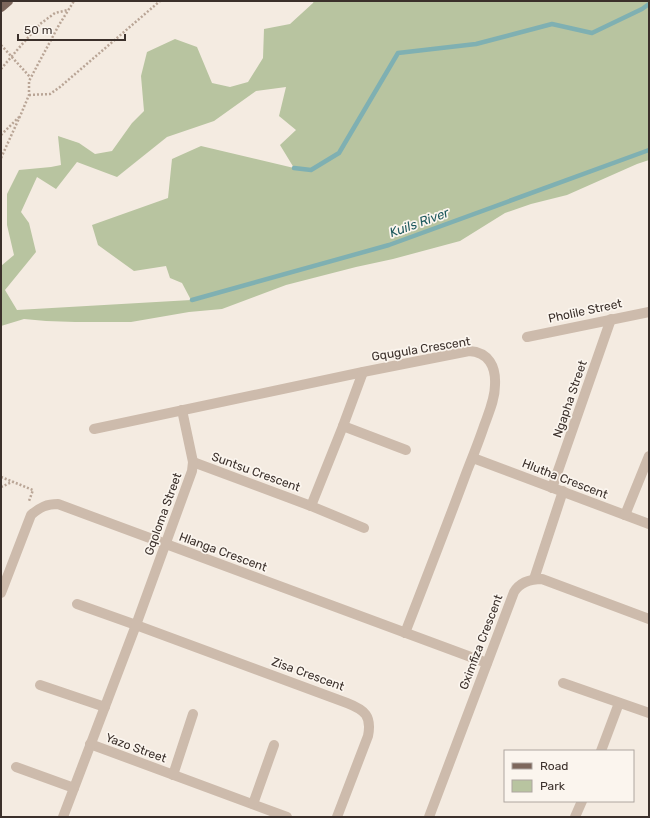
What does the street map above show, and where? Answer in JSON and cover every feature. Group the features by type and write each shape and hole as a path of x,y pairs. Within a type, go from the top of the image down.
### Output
{"main road":[{"path":"1,7 8,1"}],"street":[{"name":"Pholile Street","path":"527,337 649,312"},
{"name":"Ngapha Street","path":"552,488 612,319"},
{"name":"Gqugula Crescent","path":"94,429 362,372 469,351 482,354 494,369 495,386 492,405 405,633"},
{"name":"Suntsu Crescent","path":"311,506 343,426 362,372"},
{"name":"Gqoloma Street","path":"63,817 136,625 192,471 193,462 182,410"},
{"path":"343,426 406,450"},
{"path":"625,515 649,456"},
{"name":"Hlutha Crescent","path":"473,458 649,524"},
{"name":"Suntsu Crescent","path":"193,462 311,506 364,528"},
{"path":"563,491 534,579 542,579 649,619"},
{"name":"Hlanga Crescent","path":"30,517 43,505 58,504 487,663"},
{"path":"1,593 30,517"},
{"name":"Gximfiza Crescent","path":"429,817 514,592 520,584 527,580 534,579"},
{"path":"77,604 136,625"},
{"name":"Zisa Crescent","path":"136,625 347,703 362,710 369,721 370,728 337,817"},
{"path":"563,683 649,714"},
{"path":"40,685 104,707"},
{"path":"601,750 619,702"},
{"name":"Yazo Street","path":"173,775 193,714"},
{"name":"Yazo Street","path":"90,744 287,817"},
{"path":"253,804 274,746"},
{"path":"16,767 74,788"},
{"path":"575,817 582,802"}],"path":[{"path":"1,158 29,95 29,80 74,1"},
{"path":"29,95 50,94 60,87 160,1"},
{"path":"1,69 40,24 55,13 68,10"},
{"path":"1,45 30,78"},
{"path":"1,135 21,114"},
{"path":"1,478 33,490 24,514 30,517"},
{"path":"1,487 12,482"}],"green space":[{"path":"314,1 649,1 649,160 567,195 531,204 505,213 460,241 286,285 222,309 189,312 131,322 75,322 24,319 1,326 1,266 14,255 7,225 7,194 19,170 61,165 58,136 79,143 95,154 112,151 132,123 144,111 141,76 147,52 175,39 197,47 212,83 230,87 248,82 263,58 264,29 290,24","holes":["286,87 279,116 296,130 280,145 294,168 201,146 172,159 168,198 92,225 98,245 134,271 166,266 170,278 182,283 191,300 17,310 5,290 36,252 29,223 21,212 37,177 56,189 77,162 117,177 167,137 214,121 256,91"]}],"waterway":[{"name":"Kuils River","path":"294,168 311,170 339,153 398,53 476,44 552,24 592,33 642,9 649,4"},
{"name":"Kuils River","path":"192,300 389,245 649,150"}]}
